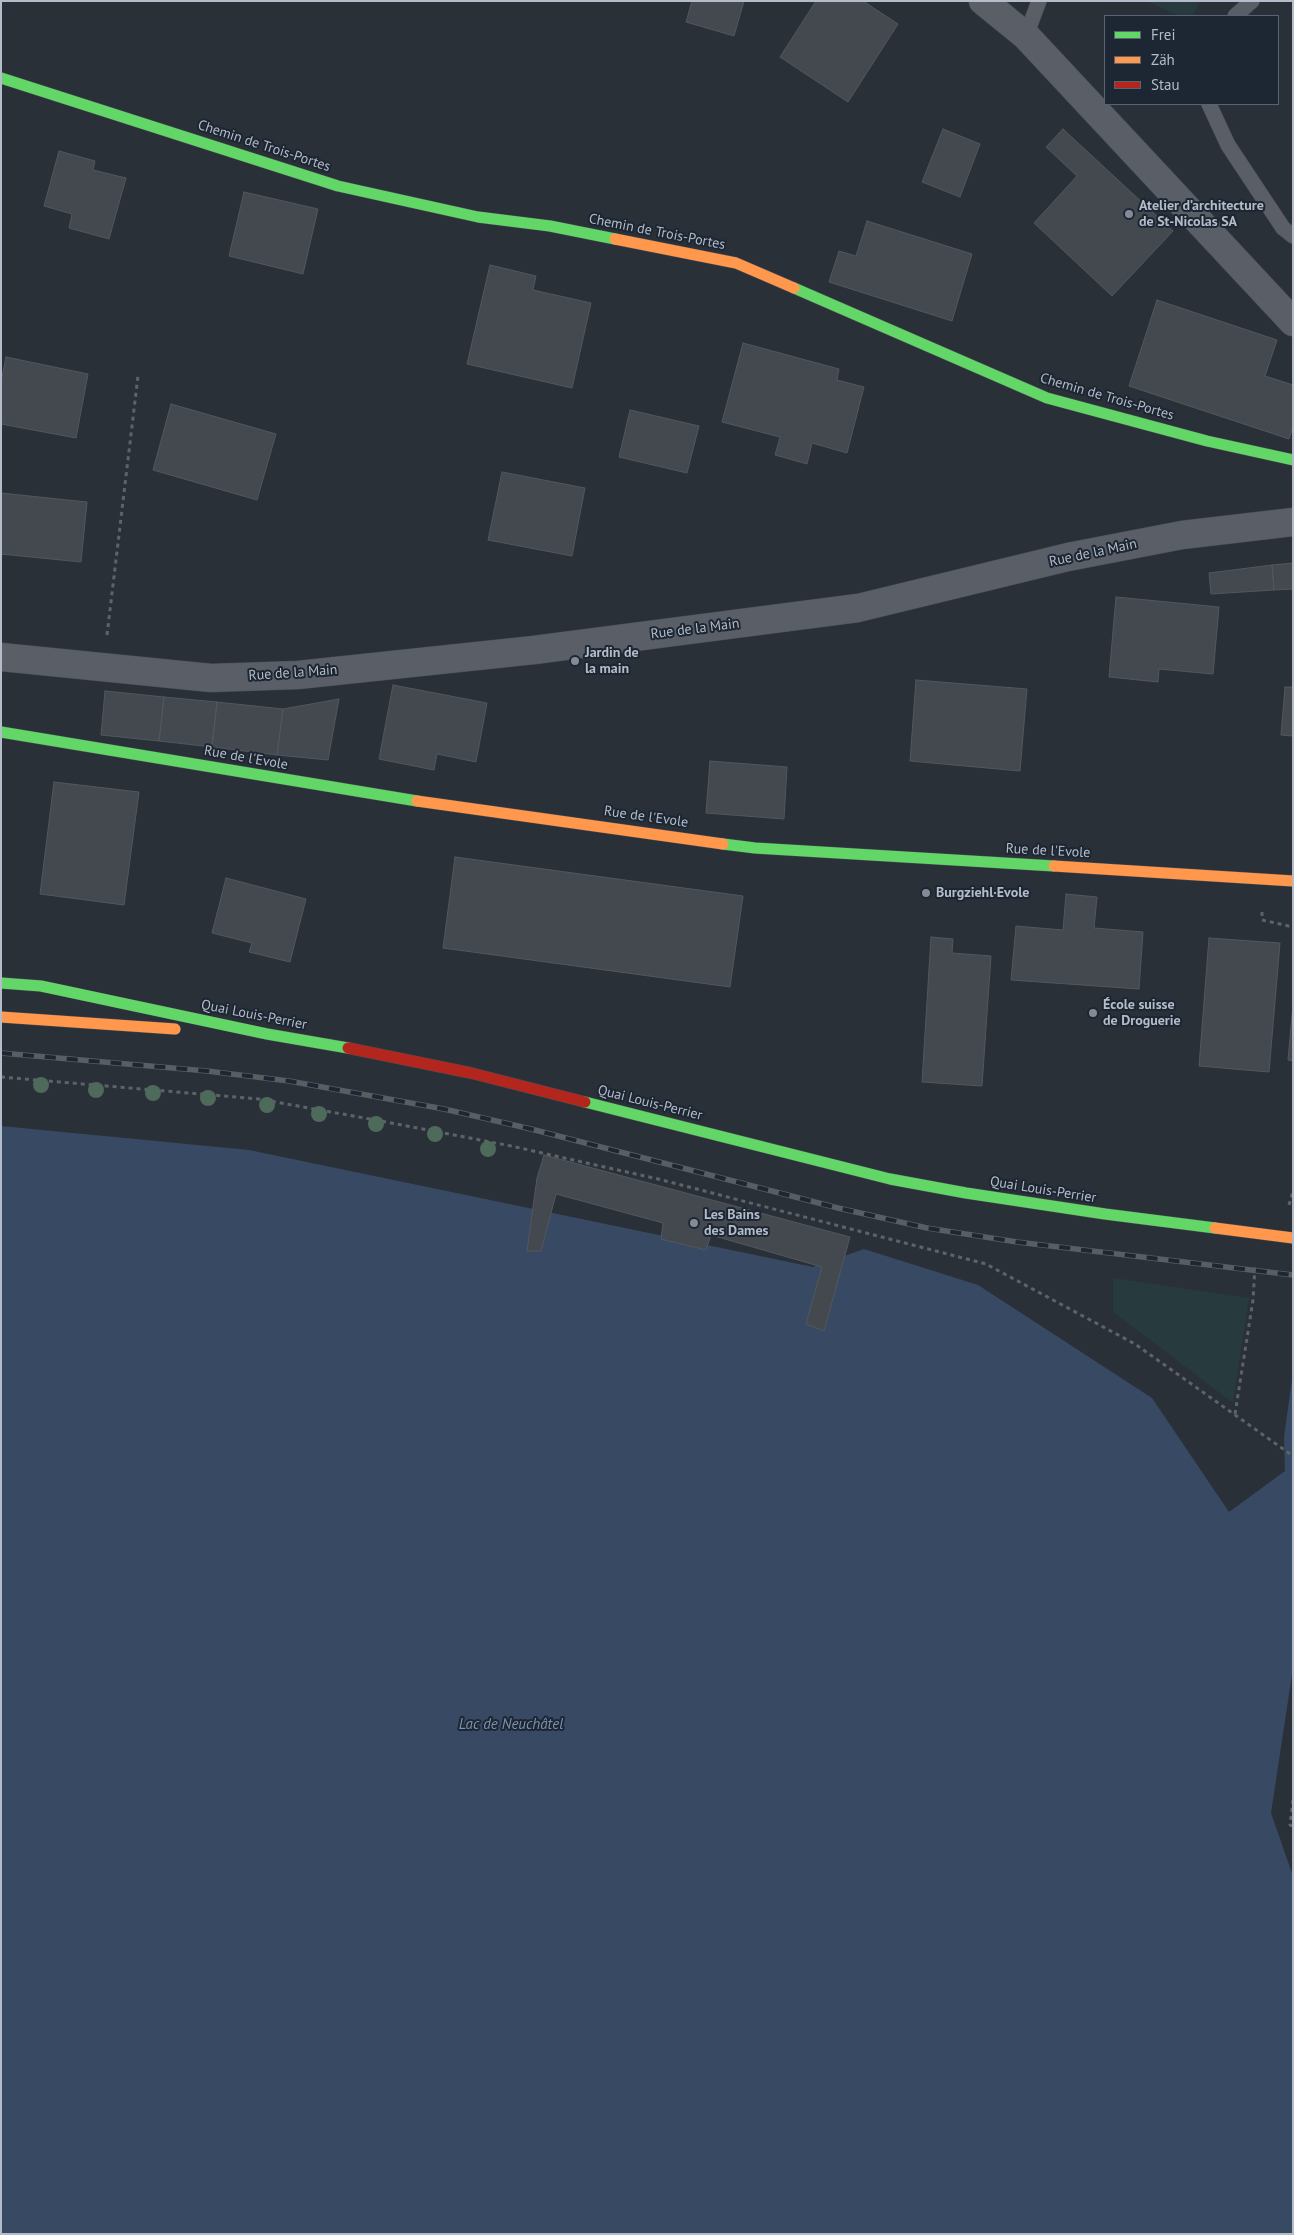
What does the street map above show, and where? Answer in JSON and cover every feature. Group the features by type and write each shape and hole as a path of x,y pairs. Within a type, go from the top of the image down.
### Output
{"street":[{"path":"984,1 1026,36 1293,322"},
{"name":"Chemin de Trois-Portes","path":"1,78 338,186 478,218 550,226 736,263 1047,398 1207,441 1293,460"},
{"name":"Rue de la Main","path":"1,656 211,678 298,675 534,650 858,608 1096,552 1182,535 1293,522"},
{"name":"Rue de l'Evole","path":"1,732 392,797 755,848 1293,880"},
{"name":"Quai Louis-Perrier","path":"1,983 41,986 267,1034 371,1052 471,1073 809,1160 900,1180 966,1193 1105,1214 1288,1237"},
{"path":"1,1017 267,1034"}],"lane":[{"path":"1026,36 1039,1"},
{"path":"1236,15 1252,1"},
{"path":"1209,105 1228,145 1283,228 1293,236"}],"path":[{"path":"106,636 138,376"},
{"path":"1269,912 1262,912 1262,920 1293,927"},
{"path":"1,1077 259,1098 381,1121 511,1146 658,1180 986,1264 1135,1344 1293,1456"},
{"path":"1288,1237 1293,1191"},
{"path":"1236,1414 1253,1300 1255,1264"},
{"path":"1293,1800 1290,1825 1293,1826"}],"green space":[{"path":"1146,1 1200,1 1193,15 1177,15"},
{"path":"1113,1278 1249,1298 1233,1403 1113,1312"}],"water":[{"name":"Lac de Neuchâtel","path":"1,1126 249,1150 813,1267 864,1249 978,1285 1152,1398 1229,1512 1285,1471 1284,1437 1293,1372 1293,1668 1271,1813 1293,1876 1293,2234 1,2234"}],"building":[{"path":"692,1 744,1 734,36 686,22"},
{"path":"816,1 863,1 898,24 848,102 780,57"},
{"path":"943,129 980,144 960,197 922,182"},
{"path":"1063,129 1173,231 1112,296 1034,223 1077,176 1046,147"},
{"path":"59,151 95,161 93,170 126,178 109,239 69,228 72,214 44,206"},
{"path":"244,192 318,209 303,274 229,256"},
{"path":"867,221 972,254 952,321 829,282 839,251 856,256"},
{"path":"490,265 536,276 533,290 591,303 572,388 467,364"},
{"path":"1157,300 1277,340 1265,376 1293,385 1293,427 1289,439 1129,386"},
{"path":"743,343 839,369 837,380 864,387 847,453 812,443 807,464 775,455 780,437 722,422"},
{"path":"6,357 88,374 76,438 1,424 1,382"},
{"path":"171,404 276,434 257,500 153,470"},
{"path":"630,410 699,426 687,473 619,457"},
{"path":"502,472 585,488 572,556 488,540"},
{"path":"1,493 87,502 81,562 1,554"},
{"path":"1293,563 1293,589 1274,590 1272,565"},
{"path":"1272,565 1274,590 1211,594 1209,573"},
{"path":"1116,597 1219,607 1213,674 1159,669 1158,682 1109,677"},
{"path":"916,680 1027,689 1020,771 910,761"},
{"path":"393,685 487,703 476,762 437,754 434,770 379,759"},
{"path":"1285,687 1293,687 1293,736 1281,735"},
{"path":"105,691 164,697 159,741 101,735"},
{"path":"164,697 217,702 212,747 159,741"},
{"path":"339,699 328,760 277,755 283,709"},
{"path":"217,702 283,709 277,755 212,747"},
{"path":"710,761 787,767 784,819 706,813"},
{"path":"54,782 139,792 124,905 40,894"},
{"path":"455,857 743,896 730,987 443,948"},
{"path":"226,878 306,899 290,962 249,952 252,943 212,933"},
{"path":"1066,894 1097,897 1094,928 1143,932 1139,989 1011,980 1016,926 1063,930"},
{"path":"931,937 953,939 952,953 991,956 982,1086 922,1082"},
{"path":"1209,938 1280,943 1269,1072 1199,1066"},
{"path":"1293,1004 1293,1061 1288,1060"},
{"path":"544,1155 850,1237 824,1331 806,1324 822,1267 711,1235 706,1250 661,1239 663,1223 556,1194 541,1251 527,1251 537,1178"}],"railway":[{"path":"1,1053 207,1071 289,1081 444,1109 531,1129 838,1208 927,1228 1017,1242 1293,1275"}],"traffic: fast":[{"path":"1,78 338,186 478,217 550,226 615,239"},
{"path":"794,288 1047,398 1207,441 1293,460"},
{"path":"1,732 417,801"},
{"path":"723,844 755,848 1054,866"},
{"path":"1,983 41,986 267,1034 348,1048"},
{"path":"585,1102 890,1179 966,1193 1105,1214 1215,1228"}],"traffic: slow":[{"path":"615,239 736,263 794,288"},
{"path":"417,801 723,844"},
{"path":"1054,866 1293,881"},
{"path":"1,1017 175,1029"},
{"path":"1215,1228 1293,1238"}],"traffic: jam":[{"path":"348,1048 471,1073 585,1102"}],"place":[{"name":"Atelier d’architecture de St-Nicolas SA","path":"1129,214"},
{"name":"Jardin de la main","path":"575,661"},
{"name":"Burgziehl·Evole","path":"926,893"},
{"name":"École suisse de Droguerie","path":"1093,1013"},
{"name":"Les Bains des Dames","path":"694,1223"}]}
